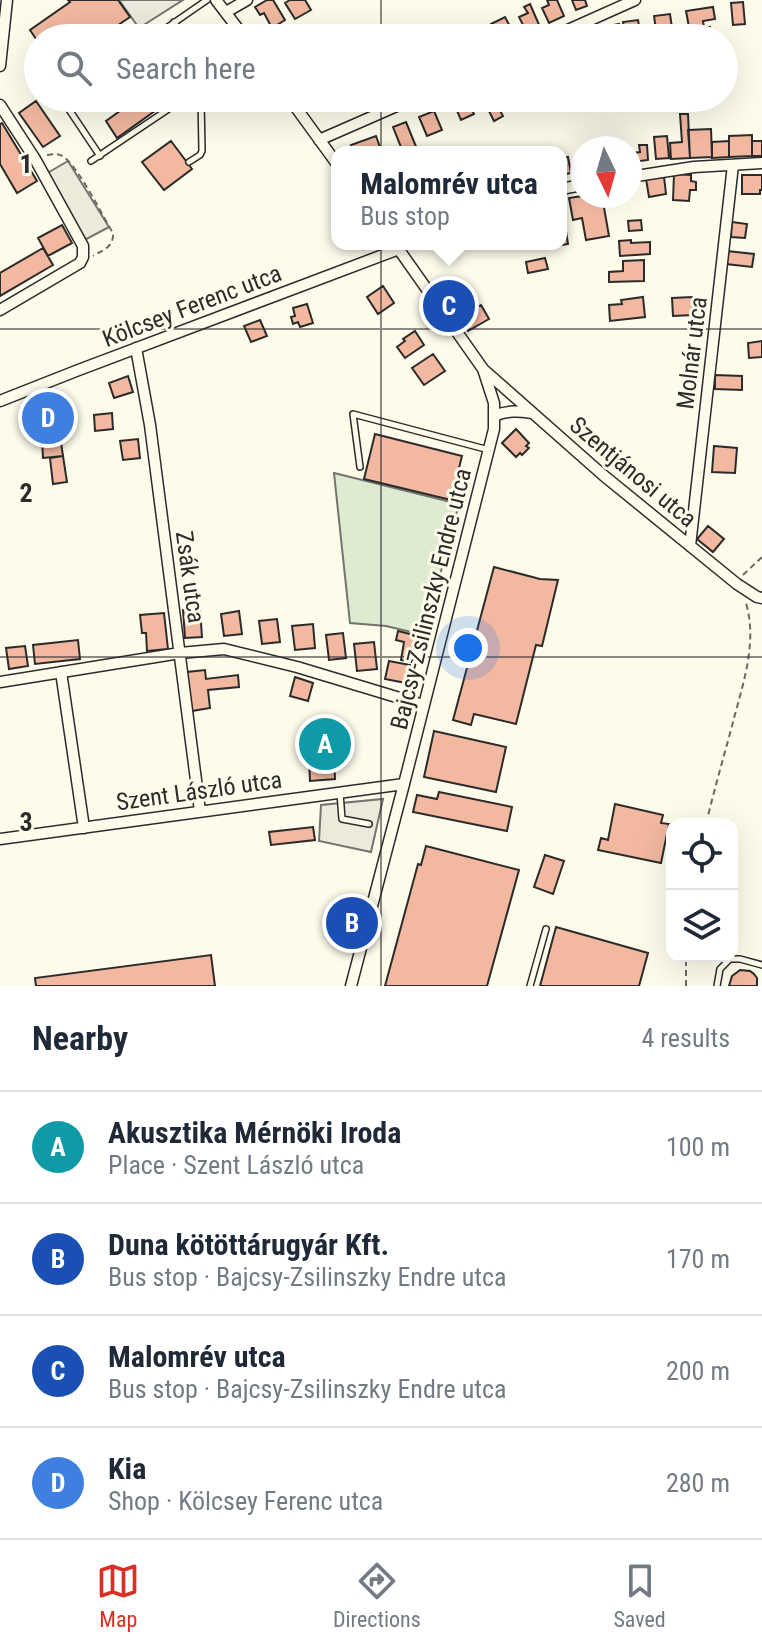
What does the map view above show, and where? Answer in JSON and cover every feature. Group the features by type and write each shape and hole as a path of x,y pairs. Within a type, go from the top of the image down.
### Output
{"street":[{"path":"0,66 7,0"},
{"path":"216,0 235,24"},
{"path":"226,12 247,0"},
{"path":"580,24 629,1"},
{"path":"0,105 35,159 83,246 80,263 0,310"},
{"path":"299,112 331,156"},
{"path":"319,140 383,112"},
{"path":"642,175 694,167 762,163"},
{"name":"Molnár utca","path":"690,546 733,165"},
{"name":"Kölcsey Ferenc utca","path":"0,401 389,250"},
{"name":"Bajcsy-Zsilinszky Endre utca","path":"351,986 494,429 494,403 483,369 399,250"},
{"name":"Zsák utca","path":"136,348 150,425 200,811"},
{"name":"Szentjánosi utca","path":"483,369 603,475 736,583 762,598"},
{"path":"494,416 515,410 534,413"},
{"path":"0,682 180,653 224,649 297,667 423,705"},
{"path":"61,672 84,828"},
{"name":"Szent László utca","path":"0,839 404,784"}],"lane":[{"path":"171,24 207,0"},
{"path":"71,112 100,156"},
{"path":"91,161 164,112"},
{"path":"189,162 202,151 201,112"},
{"path":"360,467 353,414 490,450"},
{"path":"340,792 342,819 369,824"},
{"path":"530,986 546,929"},
{"path":"717,986 720,969 730,959 762,965"}],"path":[{"path":"35,159 52,154 66,158 113,233 109,247 80,263"},
{"path":"736,583 762,557"},
{"path":"708,818 751,645 751,617 746,603"},
{"path":"686,962 686,986"}],"green space":[{"path":"334,473 459,504 424,635 386,626 350,623"}],"shaded area":[{"path":"119,0 183,0 145,24 136,24"},
{"path":"68,161 109,227 81,242 44,175"},
{"path":"383,799 371,852 319,841 321,805"}],"building":[{"path":"68,0 118,0 130,17 120,24 39,24 70,2"},
{"path":"273,0 285,20 270,24 264,13 260,15 255,7"},
{"path":"305,0 311,10 295,19 285,3"},
{"path":"547,0 557,0 564,16 549,23 542,8 549,5"},
{"path":"572,0 585,0 587,6 576,10"},
{"path":"743,2 745,24 733,24 731,3"},
{"path":"530,4 539,24 522,24 519,17 528,13 524,7"},
{"path":"713,7 715,19 703,21 703,24 688,24 686,11"},
{"path":"670,14 671,24 655,24 654,16"},
{"path":"505,17 509,24 491,24"},
{"path":"638,20 639,24 623,24"},
{"path":"24,109 24,112 44,112 60,136 43,147 19,113"},
{"path":"119,112 153,112 117,138 106,121"},
{"path":"434,112 442,130 427,136 419,117"},
{"path":"458,112 473,112 474,114 461,120"},
{"path":"490,112 501,112 503,116 494,121"},
{"path":"680,114 688,114 690,158 671,159 670,143 682,142"},
{"path":"406,122 416,146 401,146 393,127"},
{"path":"2,123 37,181 17,193 0,164"},
{"path":"711,129 712,157 690,158 688,130"},
{"path":"752,135 752,156 729,157 729,136"},
{"path":"376,136 380,146 351,146"},
{"path":"667,136 669,158 656,159 654,137"},
{"path":"171,141 192,169 164,190 142,162"},
{"path":"729,141 729,157 712,158 712,142"},
{"path":"752,141 762,141 762,156 752,156"},
{"path":"642,145 647,145 648,160 642,161"},
{"path":"674,174 691,175 691,181 696,182 696,190 690,190 689,201 673,200"},
{"path":"742,175 762,175 760,194 742,194"},
{"path":"664,177 666,194 649,197 646,179"},
{"path":"571,208 604,208 609,236 586,240 582,218 573,220"},
{"path":"641,220 642,230 629,231 628,221"},
{"path":"732,222 747,224 745,238 731,237"},
{"path":"62,225 72,243 48,256 38,238"},
{"path":"631,240 631,243 650,242 650,254 620,256 619,241"},
{"path":"43,248 53,265 0,296 0,273"},
{"path":"727,251 754,254 752,267 726,264"},
{"path":"545,258 548,269 528,273 526,262"},
{"path":"644,260 644,281 609,282 609,272 623,271 623,261"},
{"path":"383,286 394,303 378,314 367,297"},
{"path":"643,297 645,317 610,321 609,305"},
{"path":"692,297 693,315 673,316 672,298"},
{"path":"307,304 313,323 300,327 298,322 293,324 293,308"},
{"path":"481,305 489,319 468,331 460,317"},
{"path":"260,320 267,336 251,342 244,326"},
{"path":"415,331 424,345 405,358 397,347"},
{"path":"762,341 762,357 749,358 748,343"},
{"path":"433,354 445,371 424,385 412,368"},
{"path":"715,375 742,376 742,390 715,389"},
{"path":"128,376 133,392 114,398 109,383"},
{"path":"55,401 63,456 43,458 34,408"},
{"path":"112,413 113,429 95,431 94,415"},
{"path":"516,429 529,443 526,446 529,448 516,457 502,443"},
{"path":"375,434 462,456 451,500 364,479"},
{"path":"138,439 140,458 123,460 120,441"},
{"path":"714,446 737,448 735,473 712,472"},
{"path":"63,456 67,482 53,484 50,458"},
{"path":"708,526 724,539 713,552 697,539"},
{"path":"494,567 540,579 558,580 542,646 536,645 516,724 474,714 471,725 453,720"},
{"path":"200,609 202,637 185,638 183,610"},
{"path":"239,611 242,634 224,636 221,614"},
{"path":"164,613 168,649 147,651 146,633 142,633 140,615"},
{"path":"277,619 280,642 262,644 259,621"},
{"path":"313,624 315,648 295,650 292,626"},
{"path":"398,631 418,636 412,662 401,660 404,642 396,640"},
{"path":"343,633 346,658 329,660 326,635"},
{"path":"78,640 80,659 35,664 33,645"},
{"path":"374,642 377,669 357,671 354,644"},
{"path":"25,646 28,666 9,669 6,648"},
{"path":"389,661 410,665 406,683 385,679"},
{"path":"205,670 206,679 238,675 239,687 208,690 210,708 192,711 187,672"},
{"path":"295,677 313,683 308,701 290,696"},
{"path":"333,728 335,779 310,781 309,759 316,758 315,730"},
{"path":"434,731 506,747 496,792 424,777"},
{"path":"439,792 512,807 507,831 413,812 417,795 437,799"},
{"path":"615,804 663,815 661,823 666,824 666,839 661,863 598,850 601,838 608,840"},
{"path":"313,827 315,840 271,845 269,832"},
{"path":"426,846 519,870 487,986 385,986 418,864 421,865"},
{"path":"545,855 564,861 553,894 534,887"},
{"path":"556,927 648,953 639,986 540,986"},
{"path":"211,955 215,986 36,986 35,978"},
{"path":"740,970 754,974 757,986 729,986 732,976"}],"place":[{"name":"Malomrév utca","path":"449,306"},
{"name":"Kia","path":"48,418"},
{"name":"Akusztika Mérnöki Iroda","path":"325,744"},
{"name":"Duna kötöttárugyár Kft.","path":"352,923"}]}
